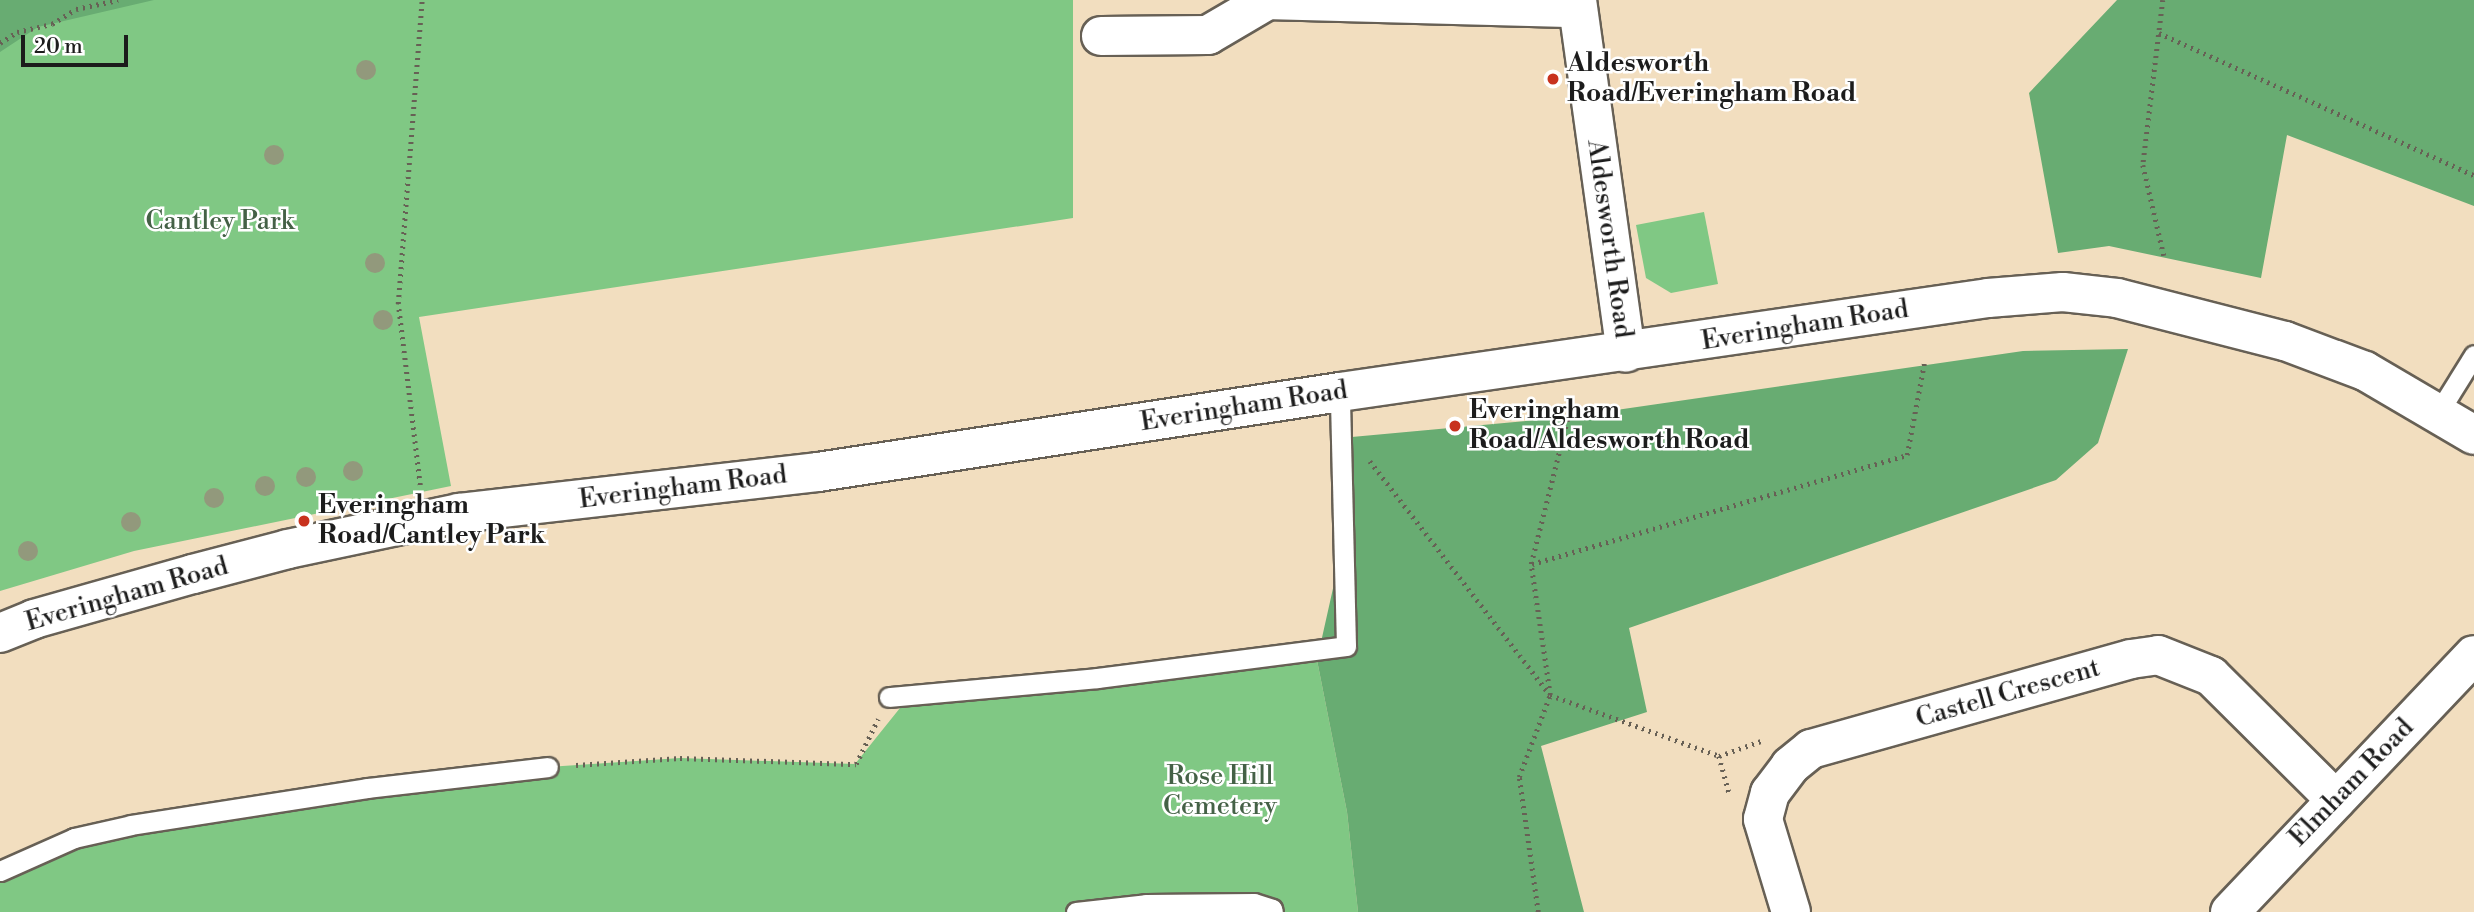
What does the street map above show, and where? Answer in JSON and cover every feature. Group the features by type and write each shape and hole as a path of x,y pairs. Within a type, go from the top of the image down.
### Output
{"street":[{"path":"1101,36 1208,35 1266,1 1577,4"},
{"name":"Aldesworth Road","path":"1577,4 1626,353"},
{"name":"Everingham Road","path":"0,633 34,619 193,574 430,519 1340,407 1626,353 1988,298 2063,292 2117,298 2285,341 2365,371 2474,435"},
{"name":"Castell Crescent","path":"1791,912 1763,819 1770,793 1790,765 1811,749 2131,659 2158,655 2211,676 2336,800"},
{"name":"Elmham Road","path":"2231,912 2474,655"}],"lane":[{"path":"2438,413 2474,355"},
{"path":"889,696 1097,678 1346,646 1340,407"},
{"path":"0,871 74,838 131,825 367,788 548,767"},
{"path":"1076,912 1146,904 1254,903 1273,912"}],"path":[{"path":"0,43 17,32 51,24 76,9 118,0"},
{"path":"422,0 398,304 420,491 430,519"},
{"path":"2163,0 2143,165 2164,256"},
{"path":"2159,33 2474,175"},
{"path":"1531,564 1907,455 1924,364"},
{"path":"1340,407 1550,695 1719,756 1766,740"},
{"path":"1538,912 1519,777 1550,695 1531,564 1567,417"},
{"path":"548,767 680,758 856,765 889,696"}],"green space":[{"name":"Cantley Park","path":"0,0 1073,0 1073,218 419,317 451,486 134,551 0,591"},
{"path":"0,0 154,0 38,27 0,52"},
{"path":"2117,0 2474,0 2474,206 2287,135 2261,278 2109,246 2058,253 2029,93"},
{"path":"1704,212 1718,284 1671,293 1646,278 1636,225"},
{"path":"2128,349 2098,443 2056,480 1629,628 1647,712 1541,746 1584,912 1358,912 1347,812 1317,660 1338,566 1330,439 1568,417 2023,351"},
{"name":"Rose Hill Cemetery","path":"1317,660 1347,812 1358,912 0,912 0,871 74,838 548,767 680,758 855,764 900,708"}],"place":[{"name":"Aldesworth Road/Everingham Road","path":"1553,79"},
{"name":"Everingham Road/Aldesworth Road","path":"1455,426"},
{"name":"Everingham Road/Cantley Park","path":"304,521"}]}
